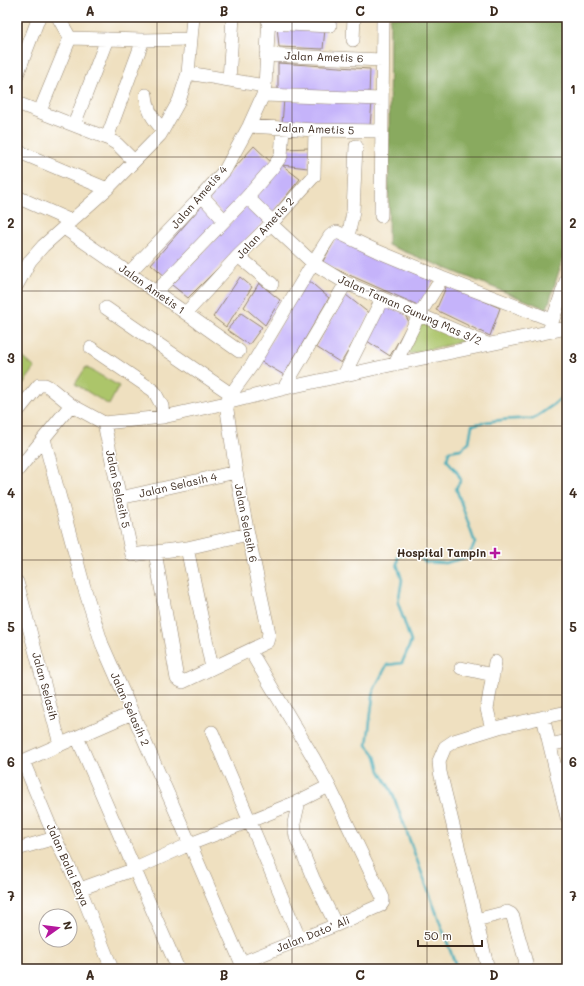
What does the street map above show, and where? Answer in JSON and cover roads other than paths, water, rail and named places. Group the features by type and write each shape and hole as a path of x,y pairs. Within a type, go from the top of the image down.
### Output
{"street":[{"path":"17,75 39,17"},
{"path":"58,17 70,38"},
{"path":"17,285 30,261 43,246 68,225 107,188 160,135 179,101 188,73 193,17"},
{"path":"229,80 233,17"},
{"path":"354,17 354,40"},
{"path":"380,216 383,17"},
{"path":"269,20 330,26"},
{"name":"Jalan Ametis 4","path":"130,273 225,170 249,126 264,90 269,20"},
{"path":"70,38 144,40 191,39"},
{"path":"40,112 70,38"},
{"path":"74,125 107,39"},
{"path":"107,138 144,40"},
{"name":"Jalan Ametis 6","path":"266,55 382,60"},
{"path":"188,73 229,80 264,90 382,99"},
{"path":"146,95 147,106 156,123 163,130"},
{"path":"17,103 107,138 117,144 134,161"},
{"name":"Jalan Ametis 5","path":"249,126 381,132"},
{"path":"156,292 247,197 274,166 281,156 283,128"},
{"name":"Jalan Ametis 2","path":"186,313 238,256 272,223 314,176 315,130"},
{"path":"348,237 353,212 356,146"},
{"path":"17,151 107,188"},
{"path":"202,196 224,220"},
{"name":"Jalan Ametis 1","path":"17,197 68,225 130,273 239,351"},
{"name":"Jalan Taman Gunung Mas 3/2","path":"247,197 313,262 346,283 487,344"},
{"path":"228,398 252,365 330,236 337,232 377,251 550,326 567,328"},
{"path":"238,256 272,284"},
{"path":"395,364 419,315 442,278"},
{"path":"550,326 567,278"},
{"path":"284,388 346,283"},
{"path":"344,375 382,299"},
{"path":"106,308 193,368 228,398"},
{"path":"17,412 40,385 45,385 71,405 104,423 163,417 228,398 284,388 487,344 550,326"},
{"path":"91,348 154,391 162,406 163,417"},
{"name":"Jalan Selasih 6","path":"212,668 267,642 269,633 236,472 228,398"},
{"path":"17,471 71,405"},
{"name":"Jalan Selasih 5","path":"104,423 132,555 155,552"},
{"name":"Jalan Selasih 2","path":"44,438 84,587 102,644 242,966"},
{"name":"Jalan Selasih 4","path":"120,498 236,472"},
{"path":"187,548 212,668 183,682 177,679 155,552 187,548 248,534"},
{"name":"Jalan Selasih","path":"17,582 60,744"},
{"path":"80,889 135,869 190,844 299,801 329,786 255,659"},
{"path":"461,668 494,668 487,709 492,729"},
{"path":"488,969 440,772 439,761 445,747 454,741 492,729 567,712"},
{"path":"20,762 132,713"},
{"path":"543,717 567,817"},
{"path":"212,732 300,940"},
{"path":"77,737 178,969"},
{"path":"550,745 567,741"},
{"name":"Jalan Balai Raya","path":"20,762 80,889 112,969"},
{"name":"Jalan Dato’ Ali","path":"242,966 381,905 383,898 329,786"},
{"path":"299,801 294,823 296,837 313,878 336,925"},
{"path":"17,849 55,838"},
{"path":"476,920 507,912 511,914 516,923 526,963 522,969"}],"waterway":[{"path":"457,969 392,792 380,771 376,756 367,745 374,689 387,665 402,663 411,642 398,603 402,580 397,564 398,556 413,552 426,562 445,563 468,557 475,543 456,488 461,480 457,472 447,460 449,451 461,449 469,442 472,425 502,420 533,419 567,393"}],"place":[{"name":"Hospital Tampin","path":"495,553"}]}
